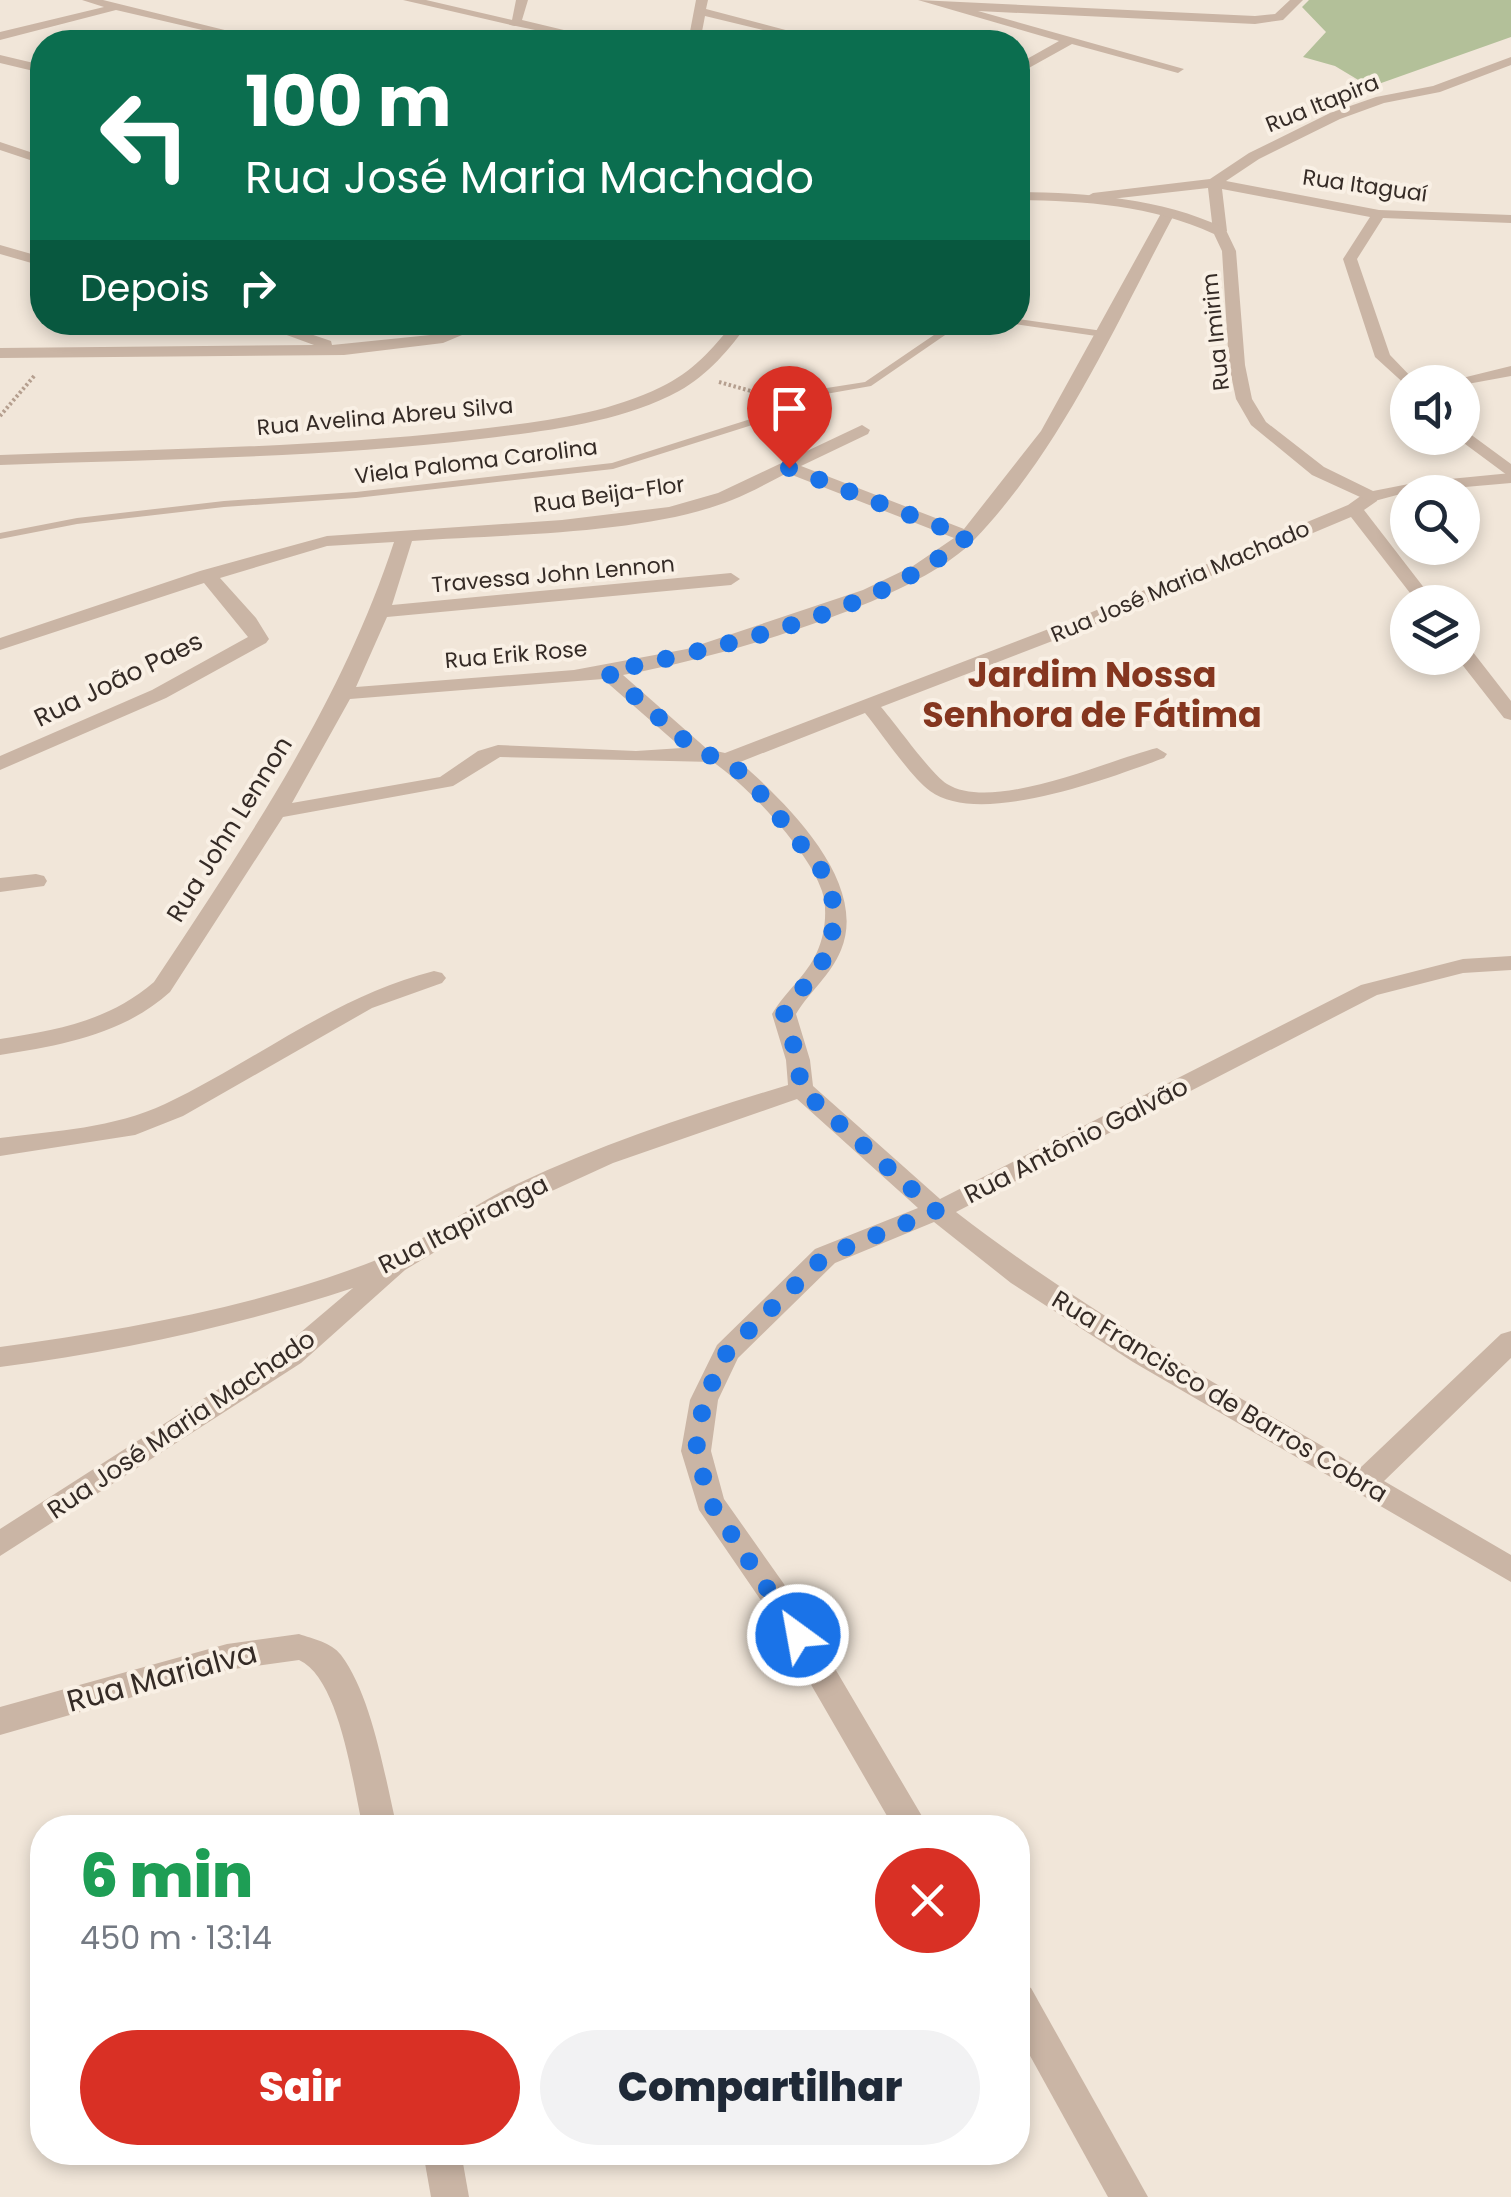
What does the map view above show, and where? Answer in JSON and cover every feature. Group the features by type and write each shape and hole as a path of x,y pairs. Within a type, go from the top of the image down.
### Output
{"street":[{"path":"88,0 214,30"},
{"path":"408,0 552,30"},
{"path":"514,22 522,0"},
{"path":"924,0 1178,69"},
{"path":"1084,0 1100,10"},
{"path":"946,6 1269,20 1297,0"},
{"path":"702,6 784,30"},
{"path":"0,36 116,8"},
{"path":"1030,60 1070,40"},
{"path":"0,59 30,66"},
{"name":"Rua Itapira","path":"1093,197 1214,183 1254,156 1335,116 1381,100 1436,88 1511,61"},
{"path":"0,146 30,156"},
{"path":"1030,196 1093,197 1169,211 1220,231 1214,183"},
{"name":"Rua Itaguaí","path":"1214,183 1379,214 1511,219"},
{"name":"Rua Erik Rose","path":"342,694 607,672 694,653 780,628 934,565 967,537 1049,432 1169,211"},
{"path":"1379,214 1350,259 1383,357 1391,365"},
{"name":"Rua Imirim","path":"1220,231 1229,251 1237,365 1244,400 1259,424 1285,447 1363,503"},
{"path":"0,249 30,258"},
{"path":"298,335 344,350"},
{"path":"0,353 344,350 450,335"},
{"name":"Rua Avelina Abreu Silva","path":"0,460 306,448 489,433 595,414 657,395 708,364 731,335"},
{"path":"1480,377 1511,371"},
{"name":"Rua Beija-Flor","path":"0,644 207,576 327,542 562,525 670,512 724,497 862,430"},
{"path":"1480,449 1511,476"},
{"path":"789,468 967,537"},
{"path":"1415,585 1363,503 1419,487 1511,476"},
{"name":"Rua José Maria Machado","path":"725,760 1087,622 1363,503"},
{"name":"Rua John Lennon","path":"0,1046 84,1030 120,1018 149,1001 162,988 276,812 342,694 380,612 405,535"},
{"name":"Rua João Paes","path":"0,764 158,694 258,639 258,633 207,576"},
{"name":"Travessa John Lennon","path":"380,612 731,579"},
{"path":"607,672 698,752"},
{"path":"1480,674 1511,714"},
{"path":"869,706 939,788 954,794 991,796 1062,787 1158,754"},
{"path":"276,812 446,782 485,754 498,751 634,757 698,752 725,760 748,778 811,852 833,892 835,926 830,951 784,1014 798,1060 801,1089 936,1211"},
{"path":"0,885 36,881"},
{"name":"Rua Antônio Galvão","path":"904,1815 780,1603 710,1502 696,1450 704,1400 727,1352 825,1256 936,1211 1370,990 1463,966 1511,963"},
{"path":"0,1147 126,1129 174,1110 364,1003 434,978"},
{"name":"Rua Itapiranga","path":"0,1357 104,1343 212,1322 404,1259 486,1209 572,1168 656,1134 801,1089"},
{"name":"Rua Francisco de Barros Cobra","path":"936,1211 1021,1276 1143,1355 1508,1565"},
{"name":"Rua José Maria Machado","path":"0,1544 291,1356 404,1259"},
{"path":"1363,1483 1511,1341"},
{"name":"Rua Marialva","path":"0,1720 227,1657 299,1647 330,1664 354,1719 377,1815"},
{"path":"1030,2021 1130,2197"},
{"path":"444,2165 450,2197"}],"lane":[{"path":"1030,324 1103,334"},
{"name":"Viela Paloma Carolina","path":"0,536 77,521 224,504 356,496 612,466 776,414 817,392 868,384 941,335"}],"path":[{"path":"0,416 53,354"},
{"path":"694,374 796,404"}],"green space":[{"path":"1309,0 1511,0 1511,37 1370,87 1335,66 1303,57 1326,32 1302,7"}],"district":[{"name":"Jardim Nossa Senhora de Fátima","path":"1092,695"}],"route":[{"path":"789,468 967,537 934,565 780,628 694,653 607,672 698,752 725,760 748,778 811,852 826,876 835,909 830,951 784,1014 798,1060 801,1089 936,1211 881,1230 825,1256 727,1352 704,1400 696,1450 710,1502 798,1635"}]}
